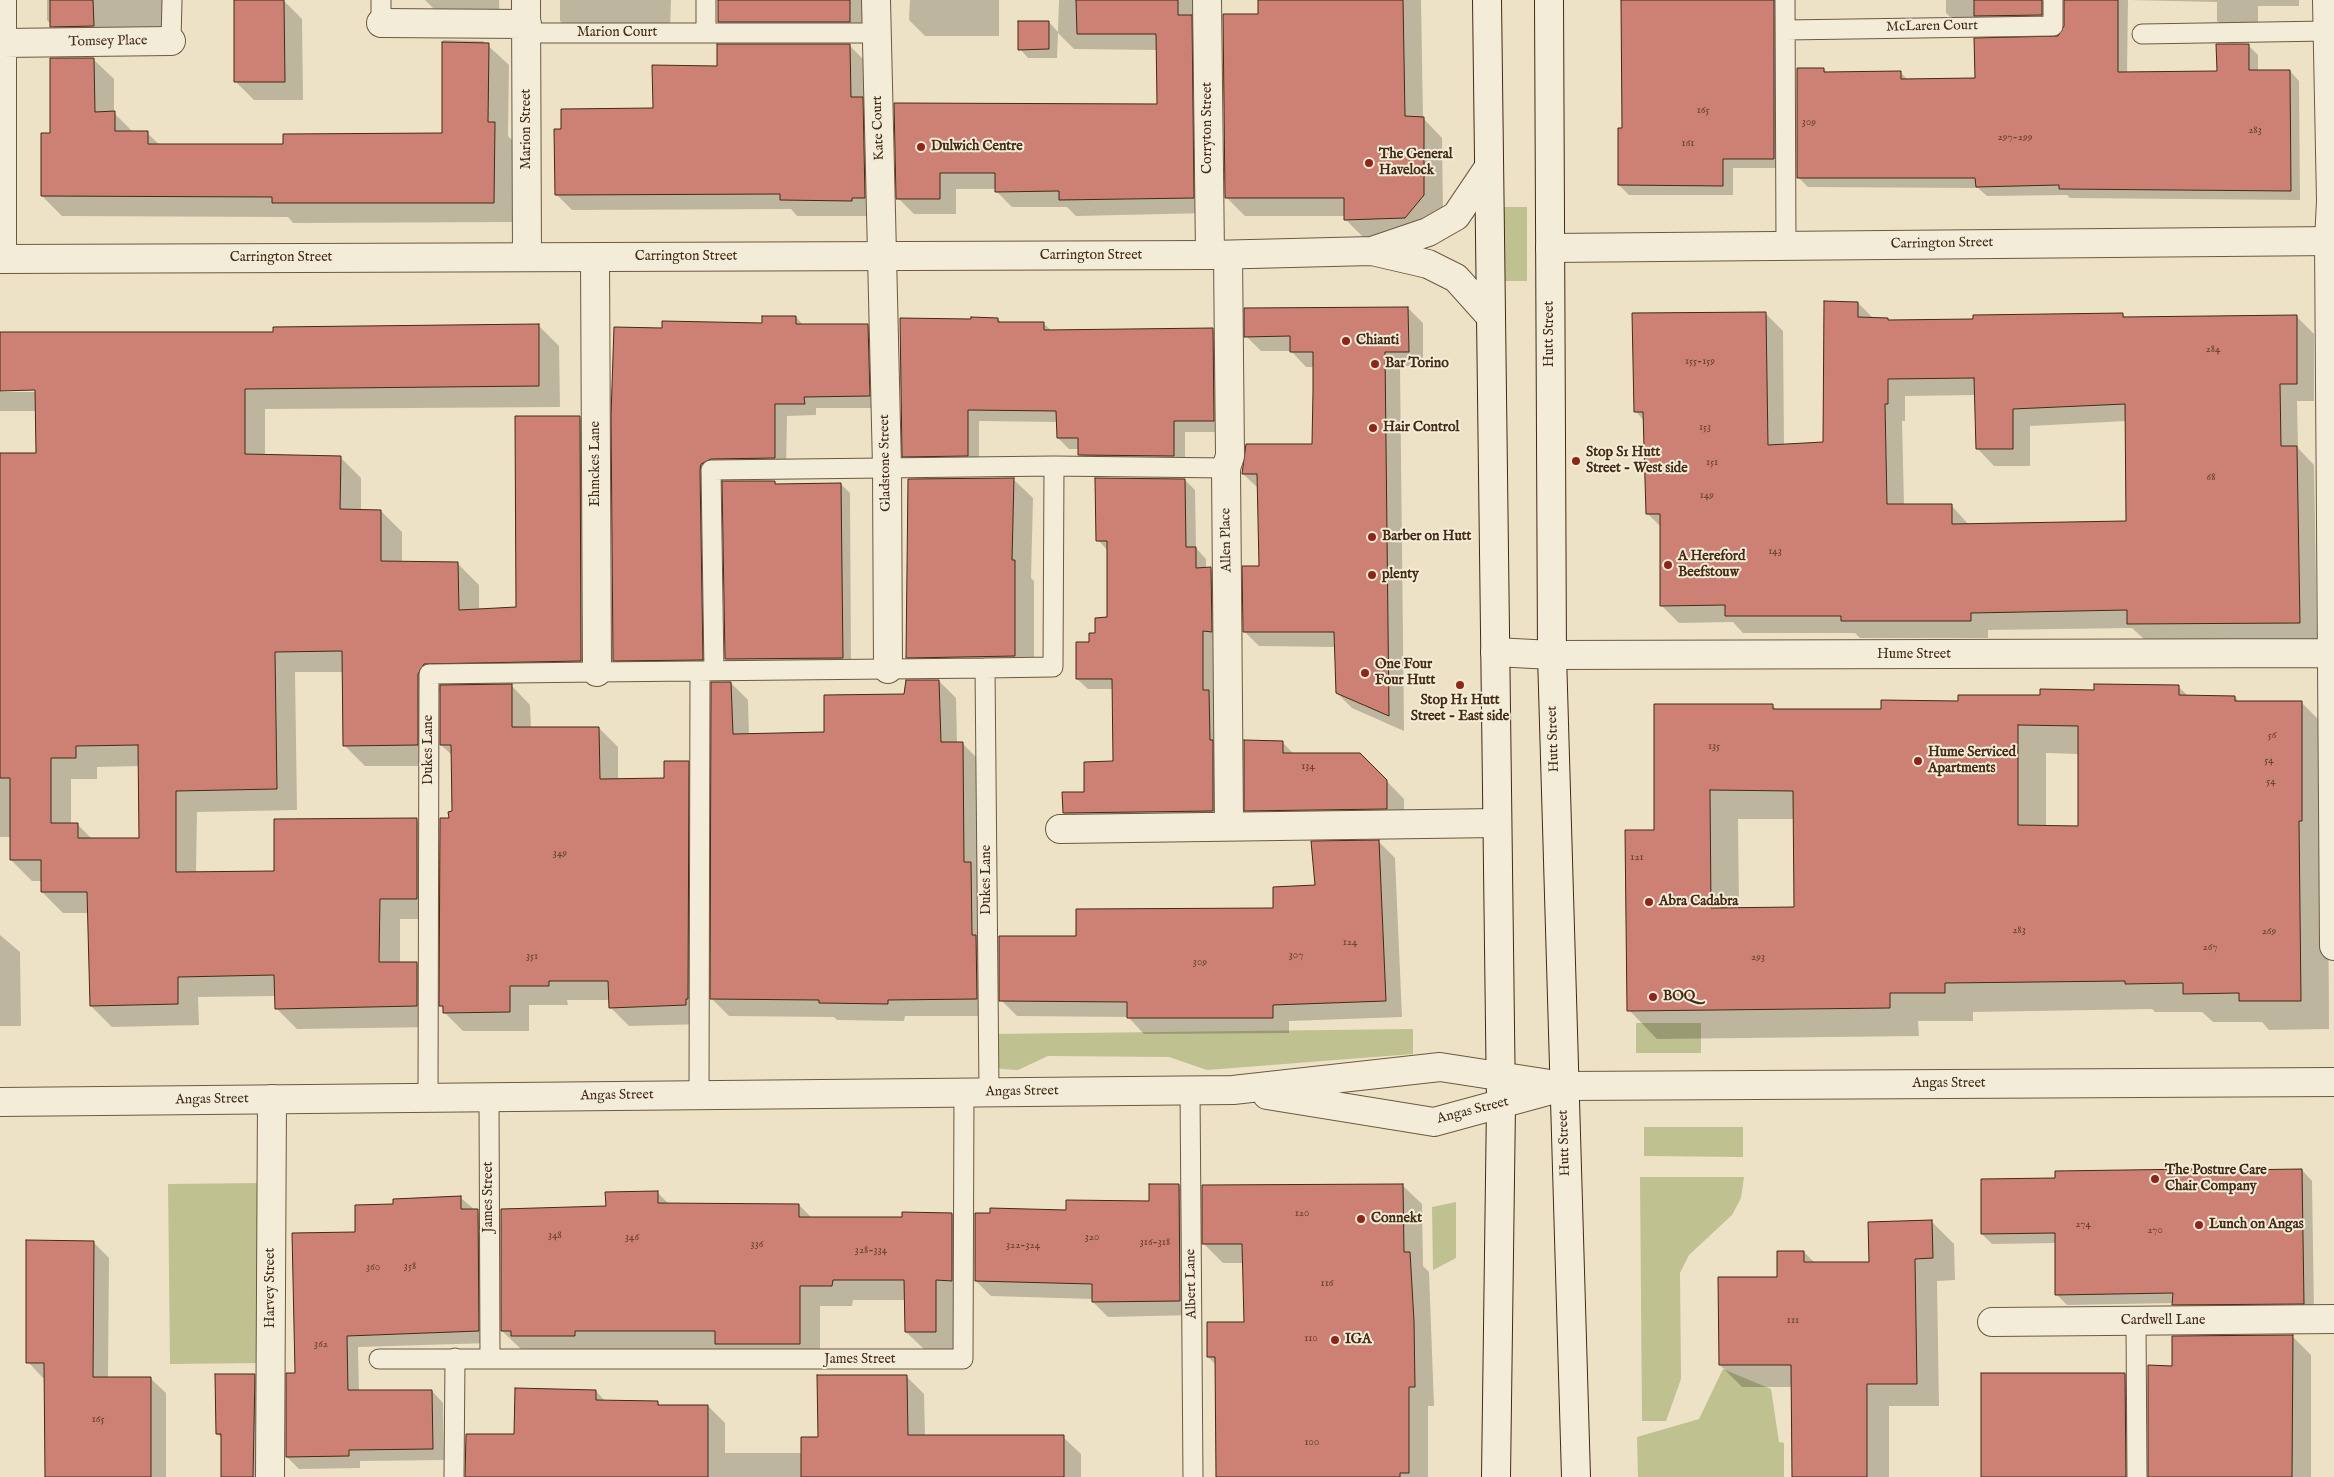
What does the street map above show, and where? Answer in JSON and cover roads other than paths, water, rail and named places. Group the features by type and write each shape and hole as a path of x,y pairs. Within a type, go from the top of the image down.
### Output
{"street":[{"path":"1,259 2,0"},
{"name":"Kate Court","path":"876,0 882,257"},
{"name":"Corryton Street","path":"1207,0 1219,255"},
{"path":"1487,0 1501,1104 1496,1477"},
{"name":"Hutt Street","path":"1548,0 1552,655 1563,1086 1576,1477"},
{"path":"2327,0 2330,36 2334,946"},
{"name":"Marion Court","path":"381,11 527,19"},
{"name":"Marion Street","path":"527,19 527,257"},
{"name":"Tomsey Place","path":"2,51 171,42"},
{"name":"Carrington Street","path":"1372,251 1428,232 1456,216 1489,167"},
{"name":"Carrington Street","path":"1550,248 2331,241"},
{"name":"Carrington Street","path":"1,259 882,257 1219,255 1372,251 1428,264 1456,278 1492,318"},
{"name":"Allen Place","path":"1219,255 1230,456 1226,468 1229,826"},
{"name":"Ehmckes Lane","path":"595,257 597,672"},
{"name":"Gladstone Street","path":"882,257 887,467 888,669"},
{"name":"Hume Street","path":"1495,652 1552,655 2333,663"},
{"path":"1060,828 1497,822"},
{"name":"Angas Street","path":"0,1102 1234,1090 1440,1067 1563,1086 2334,1082"},
{"name":"Angas Street","path":"1234,1090 1434,1122 1563,1086"},
{"name":"Harvey Street","path":"270,1477 272,1099"},
{"name":"Cardwell Lane","path":"1992,1322 2334,1319"}],"lane":[{"name":"Tomsey Place","path":"171,42 172,0"},
{"path":"706,0 706,33"},
{"path":"1786,0 1786,246"},
{"name":"McLaren Court","path":"1786,30 2053,26 2053,0"},
{"name":"Marion Court","path":"527,19 706,33 876,32"},
{"path":"2142,34 2330,36"},
{"path":"699,1095 711,470 1054,466 1226,468"},
{"name":"Dukes Lane","path":"428,1098 429,674 1053,667 1054,466"},
{"name":"Dukes Lane","path":"976,1092 985,668"},
{"name":"Albert Lane","path":"1190,1090 1194,1477"},
{"name":"James Street","path":"379,1359 963,1359 976,1092"},
{"name":"James Street","path":"489,1097 490,1358"},
{"path":"2136,1321 2137,1477"},
{"path":"454,1477 455,1358"}],"place":[{"name":"Dulwich Centre","path":"921,147"},
{"name":"The General Havelock","path":"1369,163"},
{"name":"Chianti","path":"1346,341"},
{"name":"Bar Torino","path":"1375,364"},
{"name":"Hair Control","path":"1373,428"},
{"name":"Stop S1 Hutt Street - West side","path":"1576,461"},
{"name":"Barber on Hutt","path":"1372,537"},
{"name":"A Hereford Beefstouw","path":"1668,565"},
{"name":"plenty","path":"1372,575"},
{"name":"One Four Four Hutt","path":"1365,673"},
{"name":"Stop H1 Hutt Street - East side","path":"1460,685"},
{"name":"Hume Serviced Apartments","path":"1918,761"},
{"name":"Abra Cadabra","path":"1649,902"},
{"name":"BOQ","path":"1653,997"},
{"name":"The Posture Care Chair Company","path":"2155,1179"},
{"name":"Connekt","path":"1361,1219"},
{"name":"Lunch on Angas","path":"2199,1225"},
{"name":"IGA","path":"1335,1340"}]}
